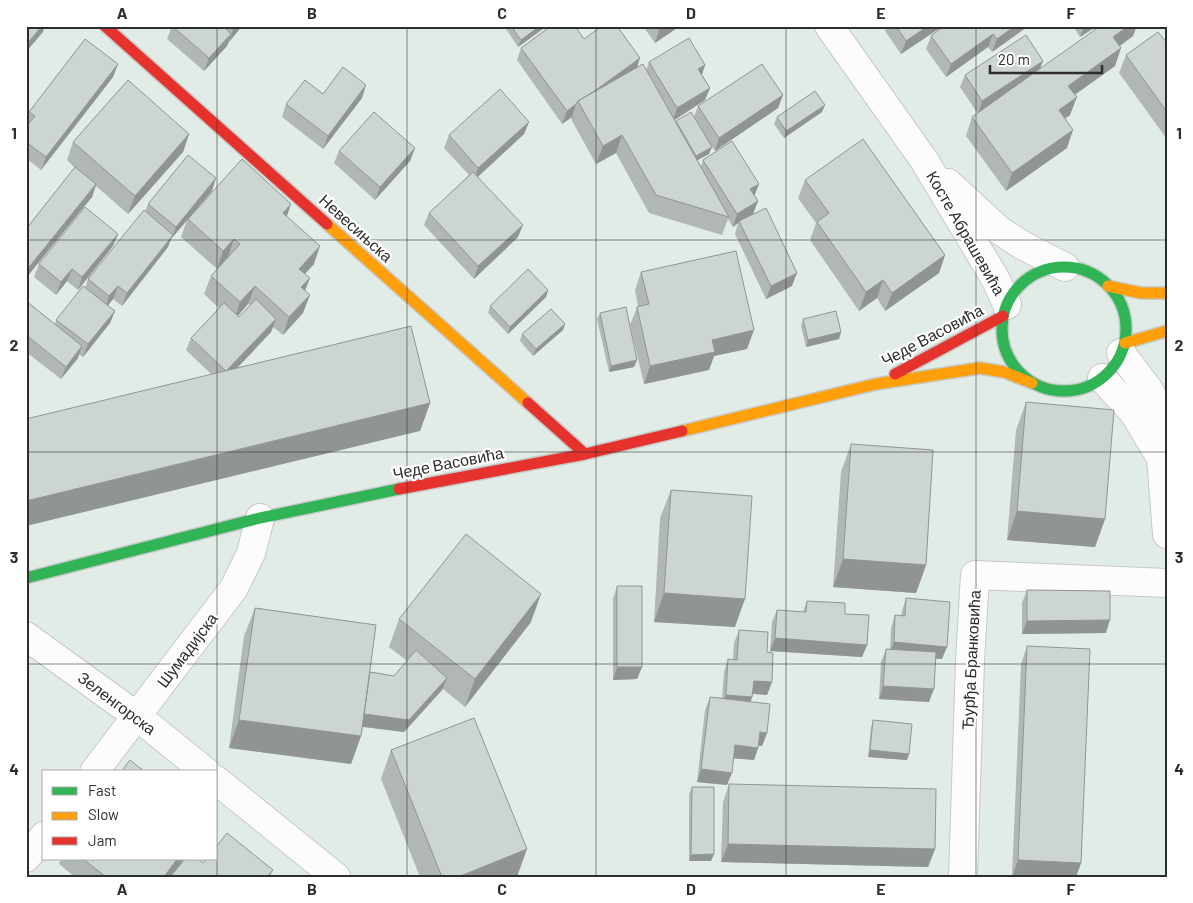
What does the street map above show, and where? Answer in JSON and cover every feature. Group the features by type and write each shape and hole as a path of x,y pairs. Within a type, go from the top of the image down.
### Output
{"street":[{"name":"Невесињска","path":"105,26 585,454"},
{"name":"Косте Абрашевића","path":"830,26 924,160 996,280 1005,310"},
{"name":"Косте Абрашевића","path":"924,160 999,230 1022,245 1065,267"},
{"path":"1108,286 1124,312 1126,328 1123,348 1116,363 1102,378 1086,387 1068,391 1050,390 1032,383 1018,371 1007,354 1002,335 1005,310 1016,289 1030,277 1047,270 1065,267 1088,273 1108,286 1141,293 1167,293"},
{"name":"Чеде Васовића","path":"876,384 1005,310"},
{"path":"1123,348 1167,331"},
{"path":"1123,348 1149,390 1167,428"},
{"name":"Чеде Васовића","path":"26,578 260,518 474,474 585,454 876,384 980,368 1004,372 1032,383"},
{"path":"1102,378 1134,412 1164,450 1167,534"},
{"name":"Шумадијска","path":"96,770 138,717 234,588 251,553 260,518"},
{"name":"Ђурђа Бранковића","path":"963,877 970,662 975,575 1167,582"},
{"name":"Зеленгорска","path":"26,636 138,717 204,770"},
{"path":"218,782 336,877"},
{"path":"26,858 42,838"}],"building":[{"path":"26,26 42,26 26,45"},
{"path":"172,26 223,26 231,34 209,58"},
{"path":"511,26 540,26 521,40"},
{"path":"551,26 575,26 584,39 602,26 617,26 640,58 578,101 567,111 521,48"},
{"path":"657,26 666,26 659,30"},
{"path":"896,26 928,26 906,41"},
{"path":"944,26 1015,26 997,39 993,34 951,64 931,36"},
{"path":"1100,26 1128,26 1113,37 1121,48 1068,86 1077,97 1059,110 1073,130 1012,173 972,117"},
{"path":"1158,32 1167,43 1167,112 1126,55"},
{"path":"1026,35 1043,61 982,101 965,75"},
{"path":"689,38 705,65 698,69 710,88 677,108 649,62"},
{"path":"85,39 118,64 46,157 26,142 26,127 35,116 29,112"},
{"path":"643,64 729,217 656,195 622,135 603,146 578,101"},
{"path":"762,64 783,95 719,138 698,106"},
{"path":"343,67 366,85 328,136 286,104 305,80 323,94"},
{"path":"128,80 189,134 135,196 73,142"},
{"path":"500,89 529,122 478,168 449,135"},
{"path":"815,91 825,105 786,131 777,117"},
{"path":"374,112 415,148 380,187 339,151"},
{"path":"691,112 712,147 696,156 676,121"},
{"path":"863,139 945,255 892,293 883,280 866,292 817,222 829,213 805,180"},
{"path":"732,141 759,184 750,189 758,201 737,214 703,160"},
{"path":"188,155 216,178 176,227 148,204"},
{"path":"242,159 291,204 283,213 320,246 299,269 310,278 301,287 310,295 289,317 255,286 240,302 211,276 240,244 234,239 223,251 188,219"},
{"path":"75,167 96,184 26,271 26,229"},
{"path":"473,172 523,225 478,266 429,213"},
{"path":"85,207 118,234 82,277 72,269 61,282 39,264"},
{"path":"766,208 797,273 771,286 739,221"},
{"path":"144,210 173,235 127,293 118,286 109,296 88,279"},
{"path":"736,251 754,330 712,340 715,352 650,366 637,307 649,304 641,272"},
{"path":"528,269 548,290 510,327 490,306"},
{"path":"83,286 115,311 88,344 56,320"},
{"path":"256,299 276,319 226,371 191,338 224,303 239,317"},
{"path":"26,301 82,346 66,367 26,335"},
{"path":"626,307 637,360 611,366 600,313"},
{"path":"551,309 565,324 536,349 522,334"},
{"path":"836,311 841,332 808,340 803,319"},
{"path":"411,326 430,403 26,501 26,419"},
{"path":"1026,402 1114,410 1105,519 1017,511"},
{"path":"851,444 933,450 926,565 843,559"},
{"path":"671,490 752,496 745,599 664,593"},
{"path":"466,534 541,594 475,679 399,619"},
{"path":"617,586 642,586 642,667 617,667"},
{"path":"1027,590 1110,591 1110,620 1027,621"},
{"path":"906,598 950,602 947,647 894,642 895,615 905,616"},
{"path":"807,601 845,603 845,614 869,615 867,645 775,638 777,610 806,612"},
{"path":"255,608 376,625 361,736 239,720"},
{"path":"739,630 768,632 767,652 773,653 772,682 754,681 752,697 726,695 728,659 737,660"},
{"path":"1027,646 1090,649 1081,863 1018,860"},
{"path":"886,649 936,652 934,689 883,686"},
{"path":"416,650 447,678 409,720 364,714 370,672 394,676"},
{"path":"710,697 770,704 767,733 760,732 758,748 735,745 732,773 701,769"},
{"path":"474,718 527,849 458,877 442,877 391,750"},
{"path":"873,720 912,724 909,754 870,750"},
{"path":"130,760 142,770 122,770"},
{"path":"729,784 936,789 935,849 728,844"},
{"path":"692,787 714,787 714,854 691,855"},
{"path":"227,833 273,870 267,877 170,877 184,860 199,860 203,863 205,860 218,860 218,844"},
{"path":"84,860 176,860 164,877 106,877"}],"traffic: fast":[{"path":"1064,267 1088,272 1108,285 1121,305 1126,329 1121,353 1108,373 1088,386 1064,391 1040,386 1020,373 1007,353 1002,329 1007,305 1020,285 1040,272 1064,267"},
{"path":"26,578 260,518 399,489"}],"traffic: slow":[{"path":"327,224 528,403"},
{"path":"1108,286 1141,293 1167,293"},
{"path":"1125,343 1167,331"},
{"path":"682,431 876,384 980,368 1004,372 1032,383"}],"traffic: jam":[{"path":"105,26 327,224"},
{"path":"895,374 1003,316"},
{"path":"528,403 585,454"},
{"path":"399,489 585,454 682,431"}]}
